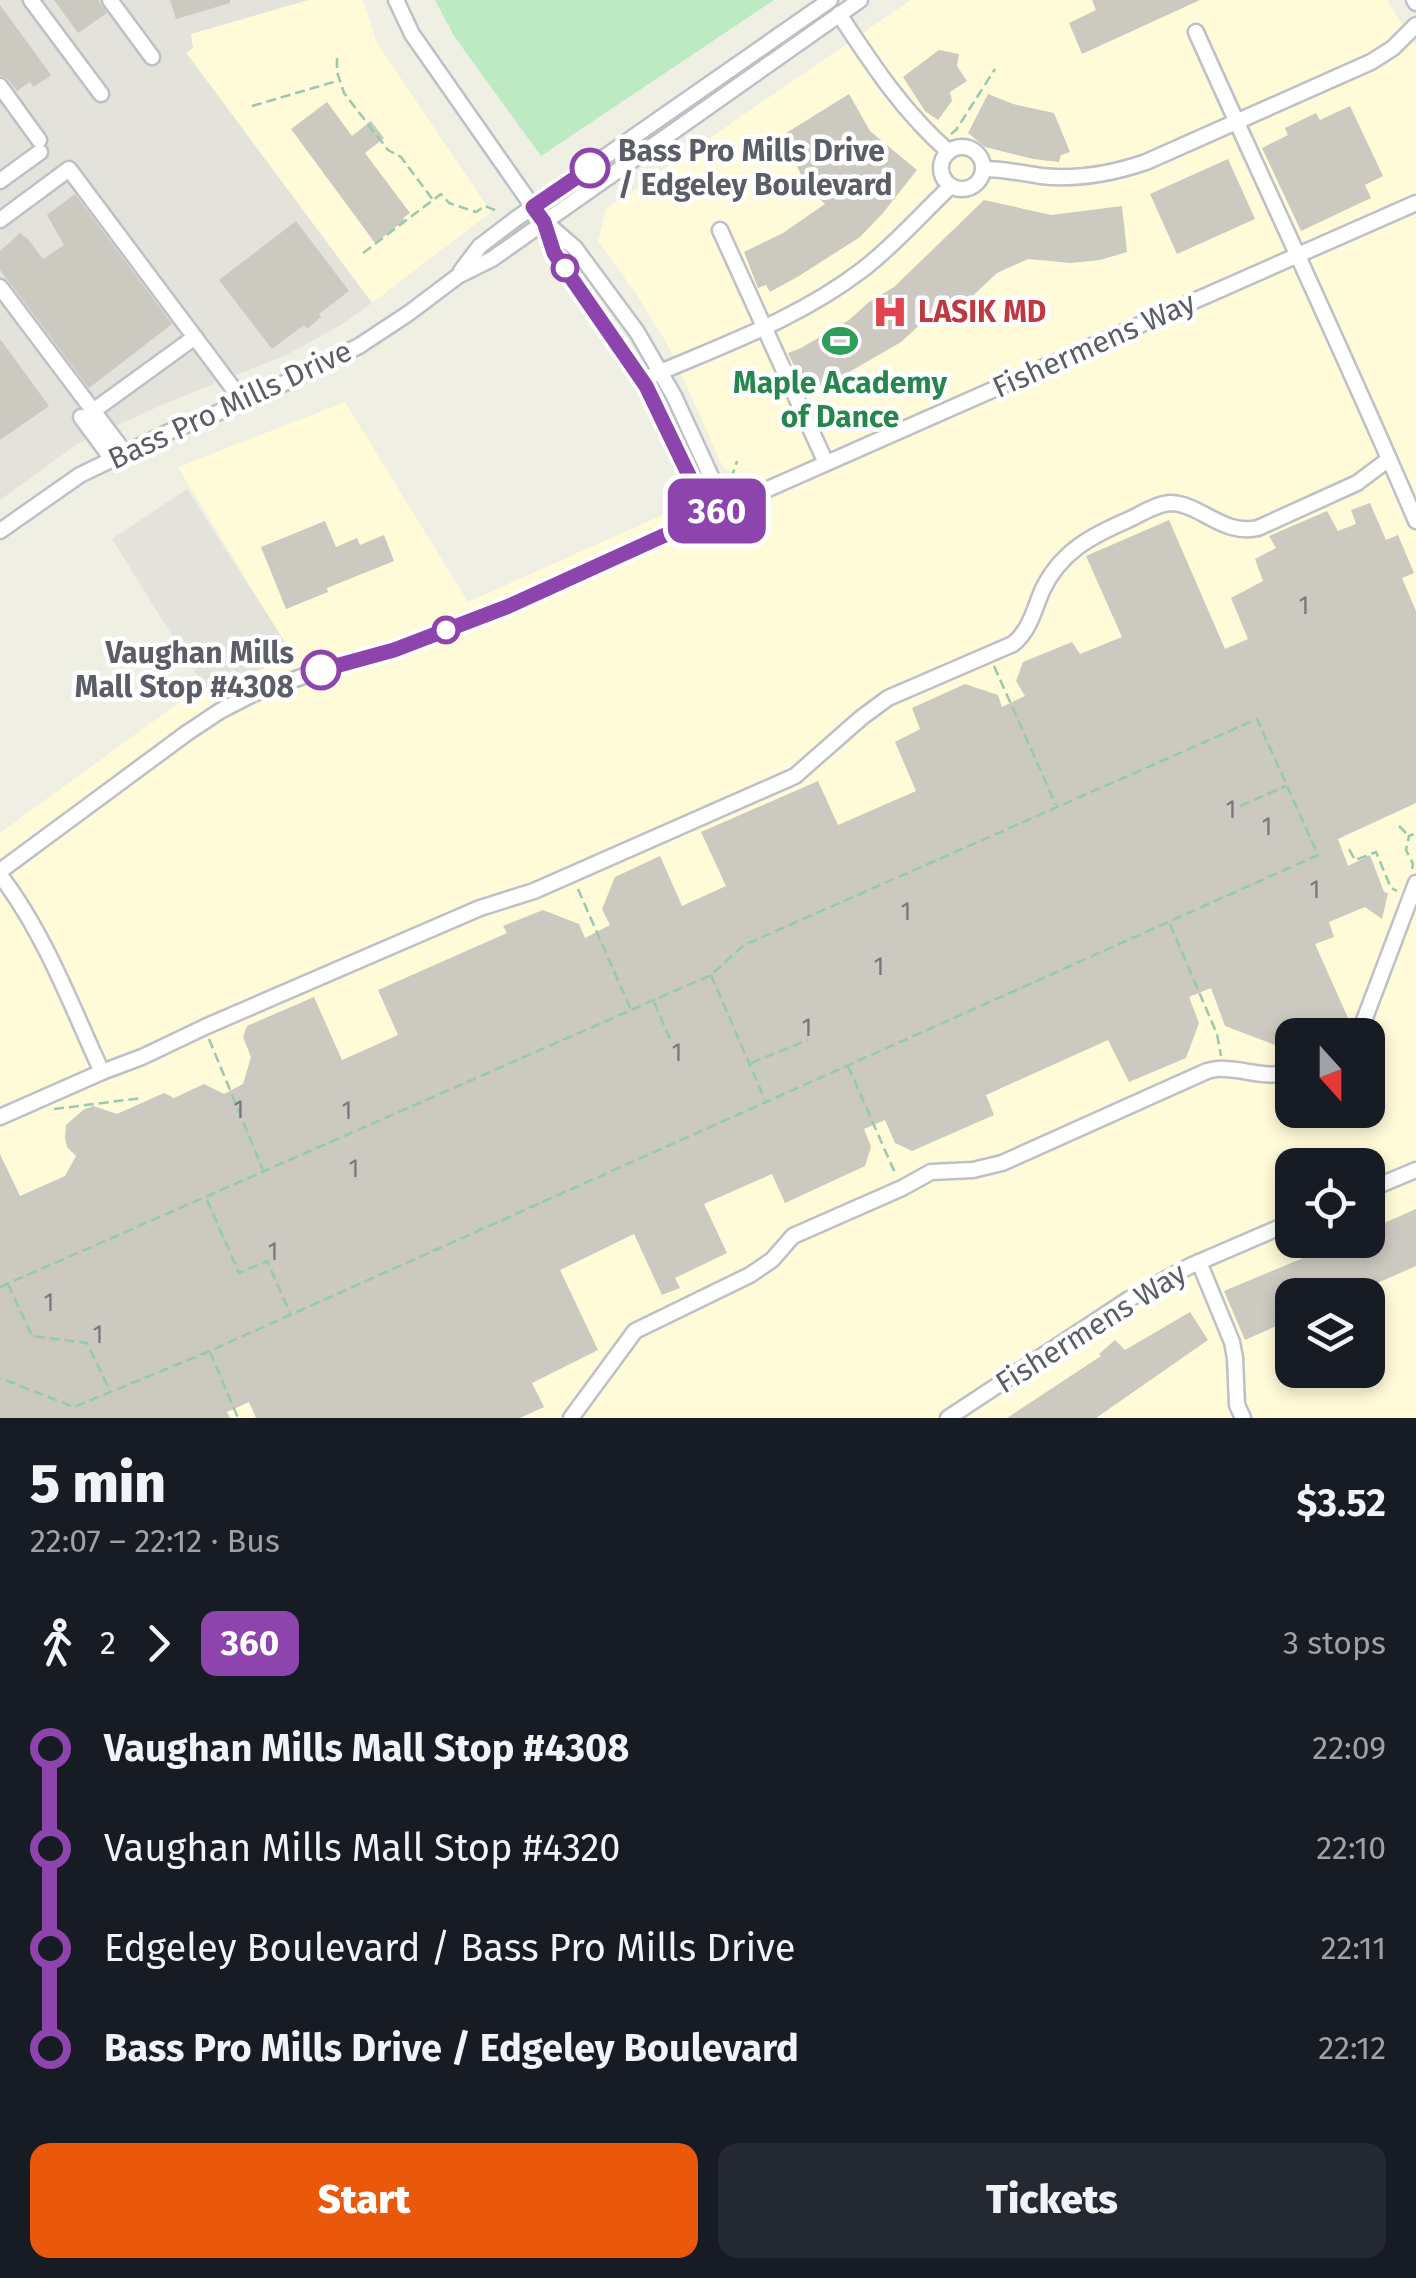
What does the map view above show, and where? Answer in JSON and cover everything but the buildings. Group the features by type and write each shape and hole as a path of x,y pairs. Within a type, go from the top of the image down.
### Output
{"street":[{"path":"30,0 101,94"},
{"path":"110,0 152,56"},
{"path":"396,0 412,34 533,207 544,222 576,248 637,332 674,396 714,483 718,511"},
{"name":"Bass Pro Mills Drive","path":"458,276 480,246 830,0"},
{"name":"Bass Pro Mills Drive","path":"0,532 80,476 118,456 244,402 358,346 458,276 492,259 860,0"},
{"path":"838,14 888,88 943,147 942,174 951,186 972,186 978,182 984,168 980,155 960,146 943,147"},
{"path":"984,168 1042,176 1118,172 1377,58 1416,25"},
{"path":"1196,32 1416,521"},
{"path":"0,86 40,146 0,181"},
{"path":"0,220 69,168 244,402"},
{"path":"642,380 764,328 822,297 896,242 951,186"},
{"name":"Fishermens Way","path":"0,873 187,733 253,694 394,650 509,606 1416,203"},
{"path":"544,222 554,253 642,380 696,490 718,511"},
{"path":"720,230 826,463"},
{"path":"0,286 118,456"},
{"path":"87,414 195,337"},
{"path":"0,1117 480,908 534,891 794,776 888,698 1013,644 1030,623 1050,576 1063,558 1093,535 1171,503 1241,530 1258,528 1357,483 1389,459"},
{"path":"0,873 43,944 102,1072"},
{"path":"1365,1018 1416,883"},
{"path":"571,1418 634,1331 750,1275 772,1260 793,1236 930,1172 973,1170 1002,1163 1206,1071 1224,1068 1275,1074"},
{"path":"1385,1183 1416,1170"},
{"name":"Fishermens Way","path":"948,1418 1129,1299 1199,1262 1275,1229"},
{"path":"1199,1262 1232,1342 1237,1405 1243,1418"}],"path":[{"path":"337,58 344,93 433,200"},
{"path":"943,147 995,69"},
{"path":"252,106 339,81"},
{"path":"363,253 441,194 449,203 476,212 485,206 497,211"},
{"path":"731,479 738,461"},
{"path":"989,656 1057,807"},
{"path":"0,1287 710,975 744,945 1258,719 1318,855 209,1351 74,1407 0,1378"},
{"path":"1240,806 1287,786"},
{"path":"1399,826 1409,836"},
{"path":"1350,849 1354,860 1376,852 1391,888 1403,894"},
{"path":"571,874 632,1010"},
{"path":"1169,923 1211,1020 1224,1068"},
{"path":"710,975 766,1102"},
{"path":"653,1000 672,1044"},
{"path":"204,1028 264,1172"},
{"path":"750,1064 808,1040"},
{"path":"847,1065 902,1188"},
{"path":"39,1100 46,1110 142,1098"},
{"path":"206,1197 240,1273 266,1261 290,1314"},
{"path":"8,1284 32,1336 87,1344 110,1392"},
{"path":"209,1351 238,1418"}],"shaded area":[{"path":"0,0 308,0 191,34 193,48 186,53 372,303 286,355 77,444 0,500"},
{"path":"308,0 363,0 377,43 491,212 372,303 186,52 193,48 190,34"},
{"path":"911,0 1387,0 1416,46 1416,1418 0,1418 0,833 184,699 294,658 178,467 345,402 468,602 743,479 723,467 669,347 598,241 606,209"},
{"path":"187,489 295,658 240,676 208,693 112,539"}],"green space":[{"path":"435,0 774,0 541,156 454,36"}],"bus line":[{"name":"360","path":"321,670 394,650 509,606 718,511 696,490 646,386 554,253 544,222 533,207 590,168"}],"place":[{"name":"Bass Pro Mills Drive / Edgeley Boulevard","path":"590,168"},
{"name":"LASIK MD","path":"890,312"},
{"name":"Maple Academy of Dance","path":"840,341"},
{"name":"Vaughan Mills Mall Stop #4308","path":"321,670"}]}
